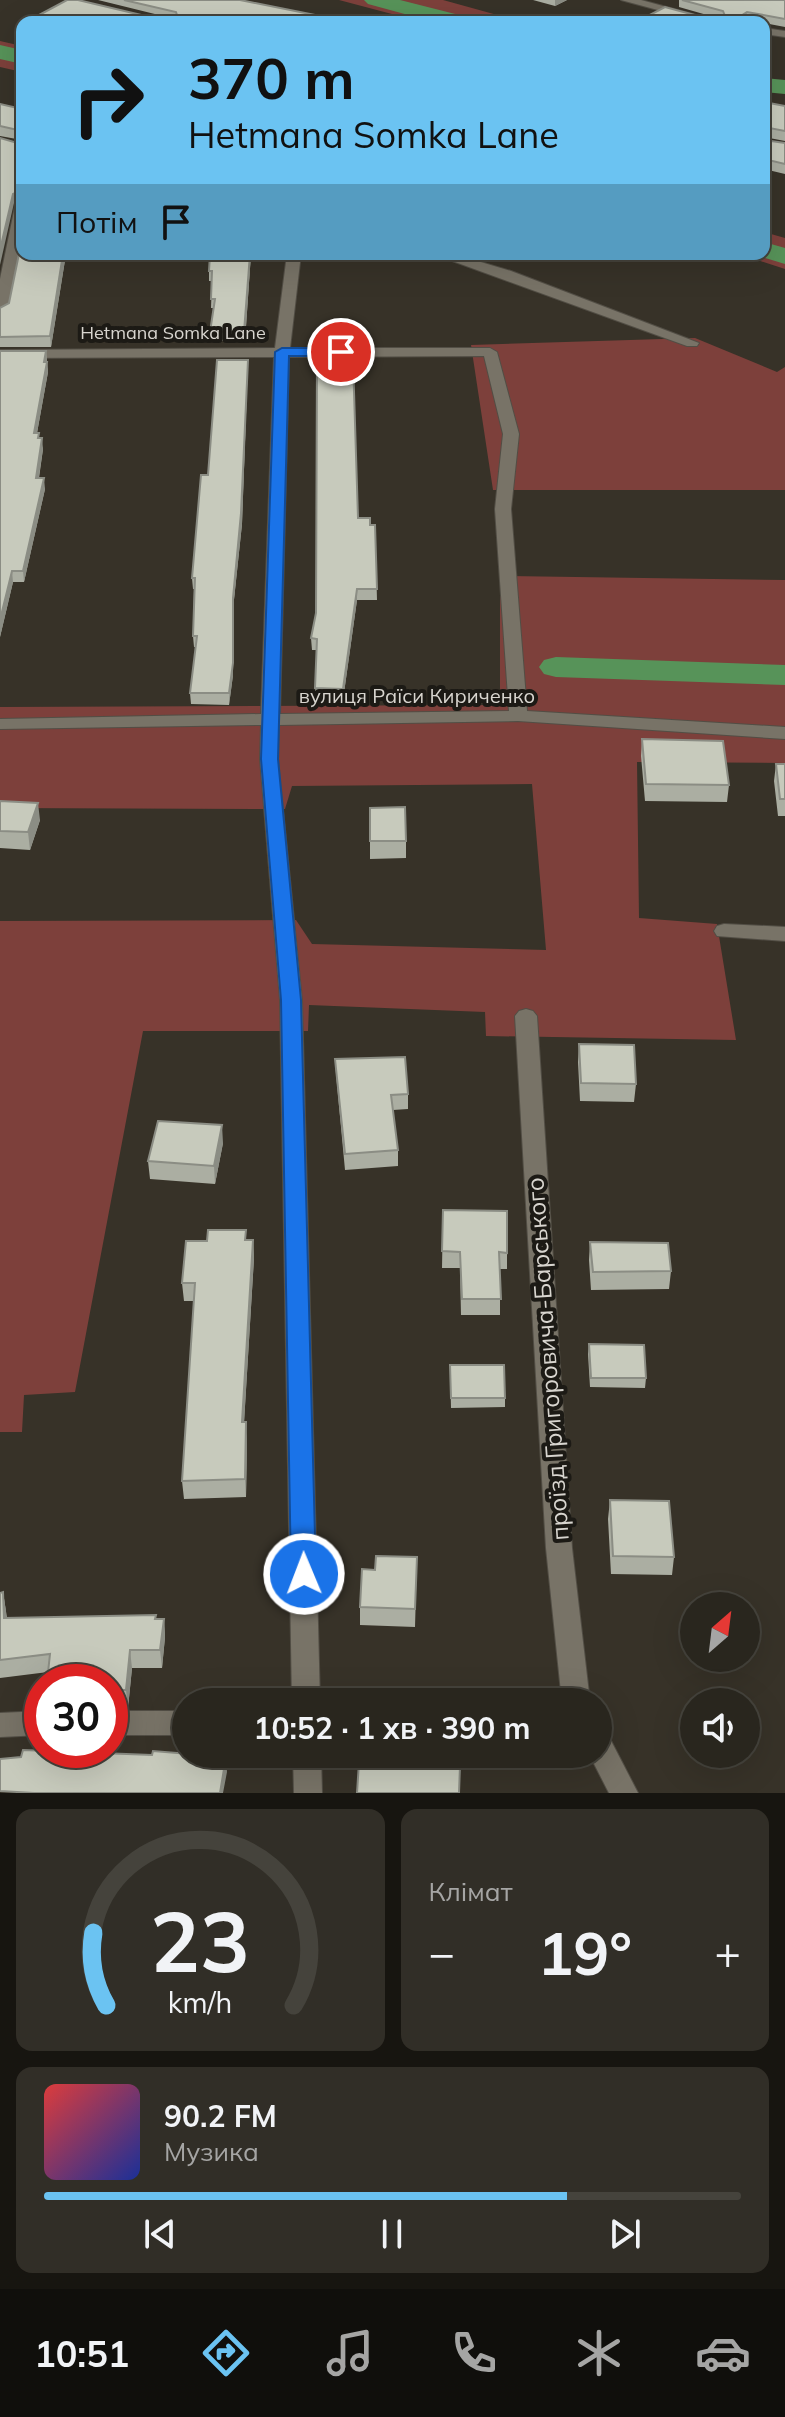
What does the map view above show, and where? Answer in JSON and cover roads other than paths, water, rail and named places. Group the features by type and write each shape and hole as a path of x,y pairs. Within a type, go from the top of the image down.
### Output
{"street":[{"path":"627,0 692,16"},
{"path":"0,312 16,235"},
{"path":"293,260 282,352 269,759 291,1000 306,1688"},
{"path":"460,260 692,343"},
{"name":"Hetmana Somka Lane","path":"0,354 490,352 511,434 503,509 518,716"},
{"name":"вулиця Раїси Кириченко","path":"0,724 518,716 785,733"},
{"path":"724,931 785,934"},
{"name":"проїзд Григоровича-Барського","path":"526,1016 559,1548 574,1688"},
{"path":"128,1723 172,1723"},
{"path":"0,1725 24,1724"},
{"path":"307,1768 308,1793"},
{"path":"611,1768 624,1793"}],"waterway":[{"path":"375,0 436,16"},
{"path":"0,52 16,56"},
{"path":"770,86 785,87"},
{"path":"770,252 785,256"},
{"path":"556,667 785,675"}]}
